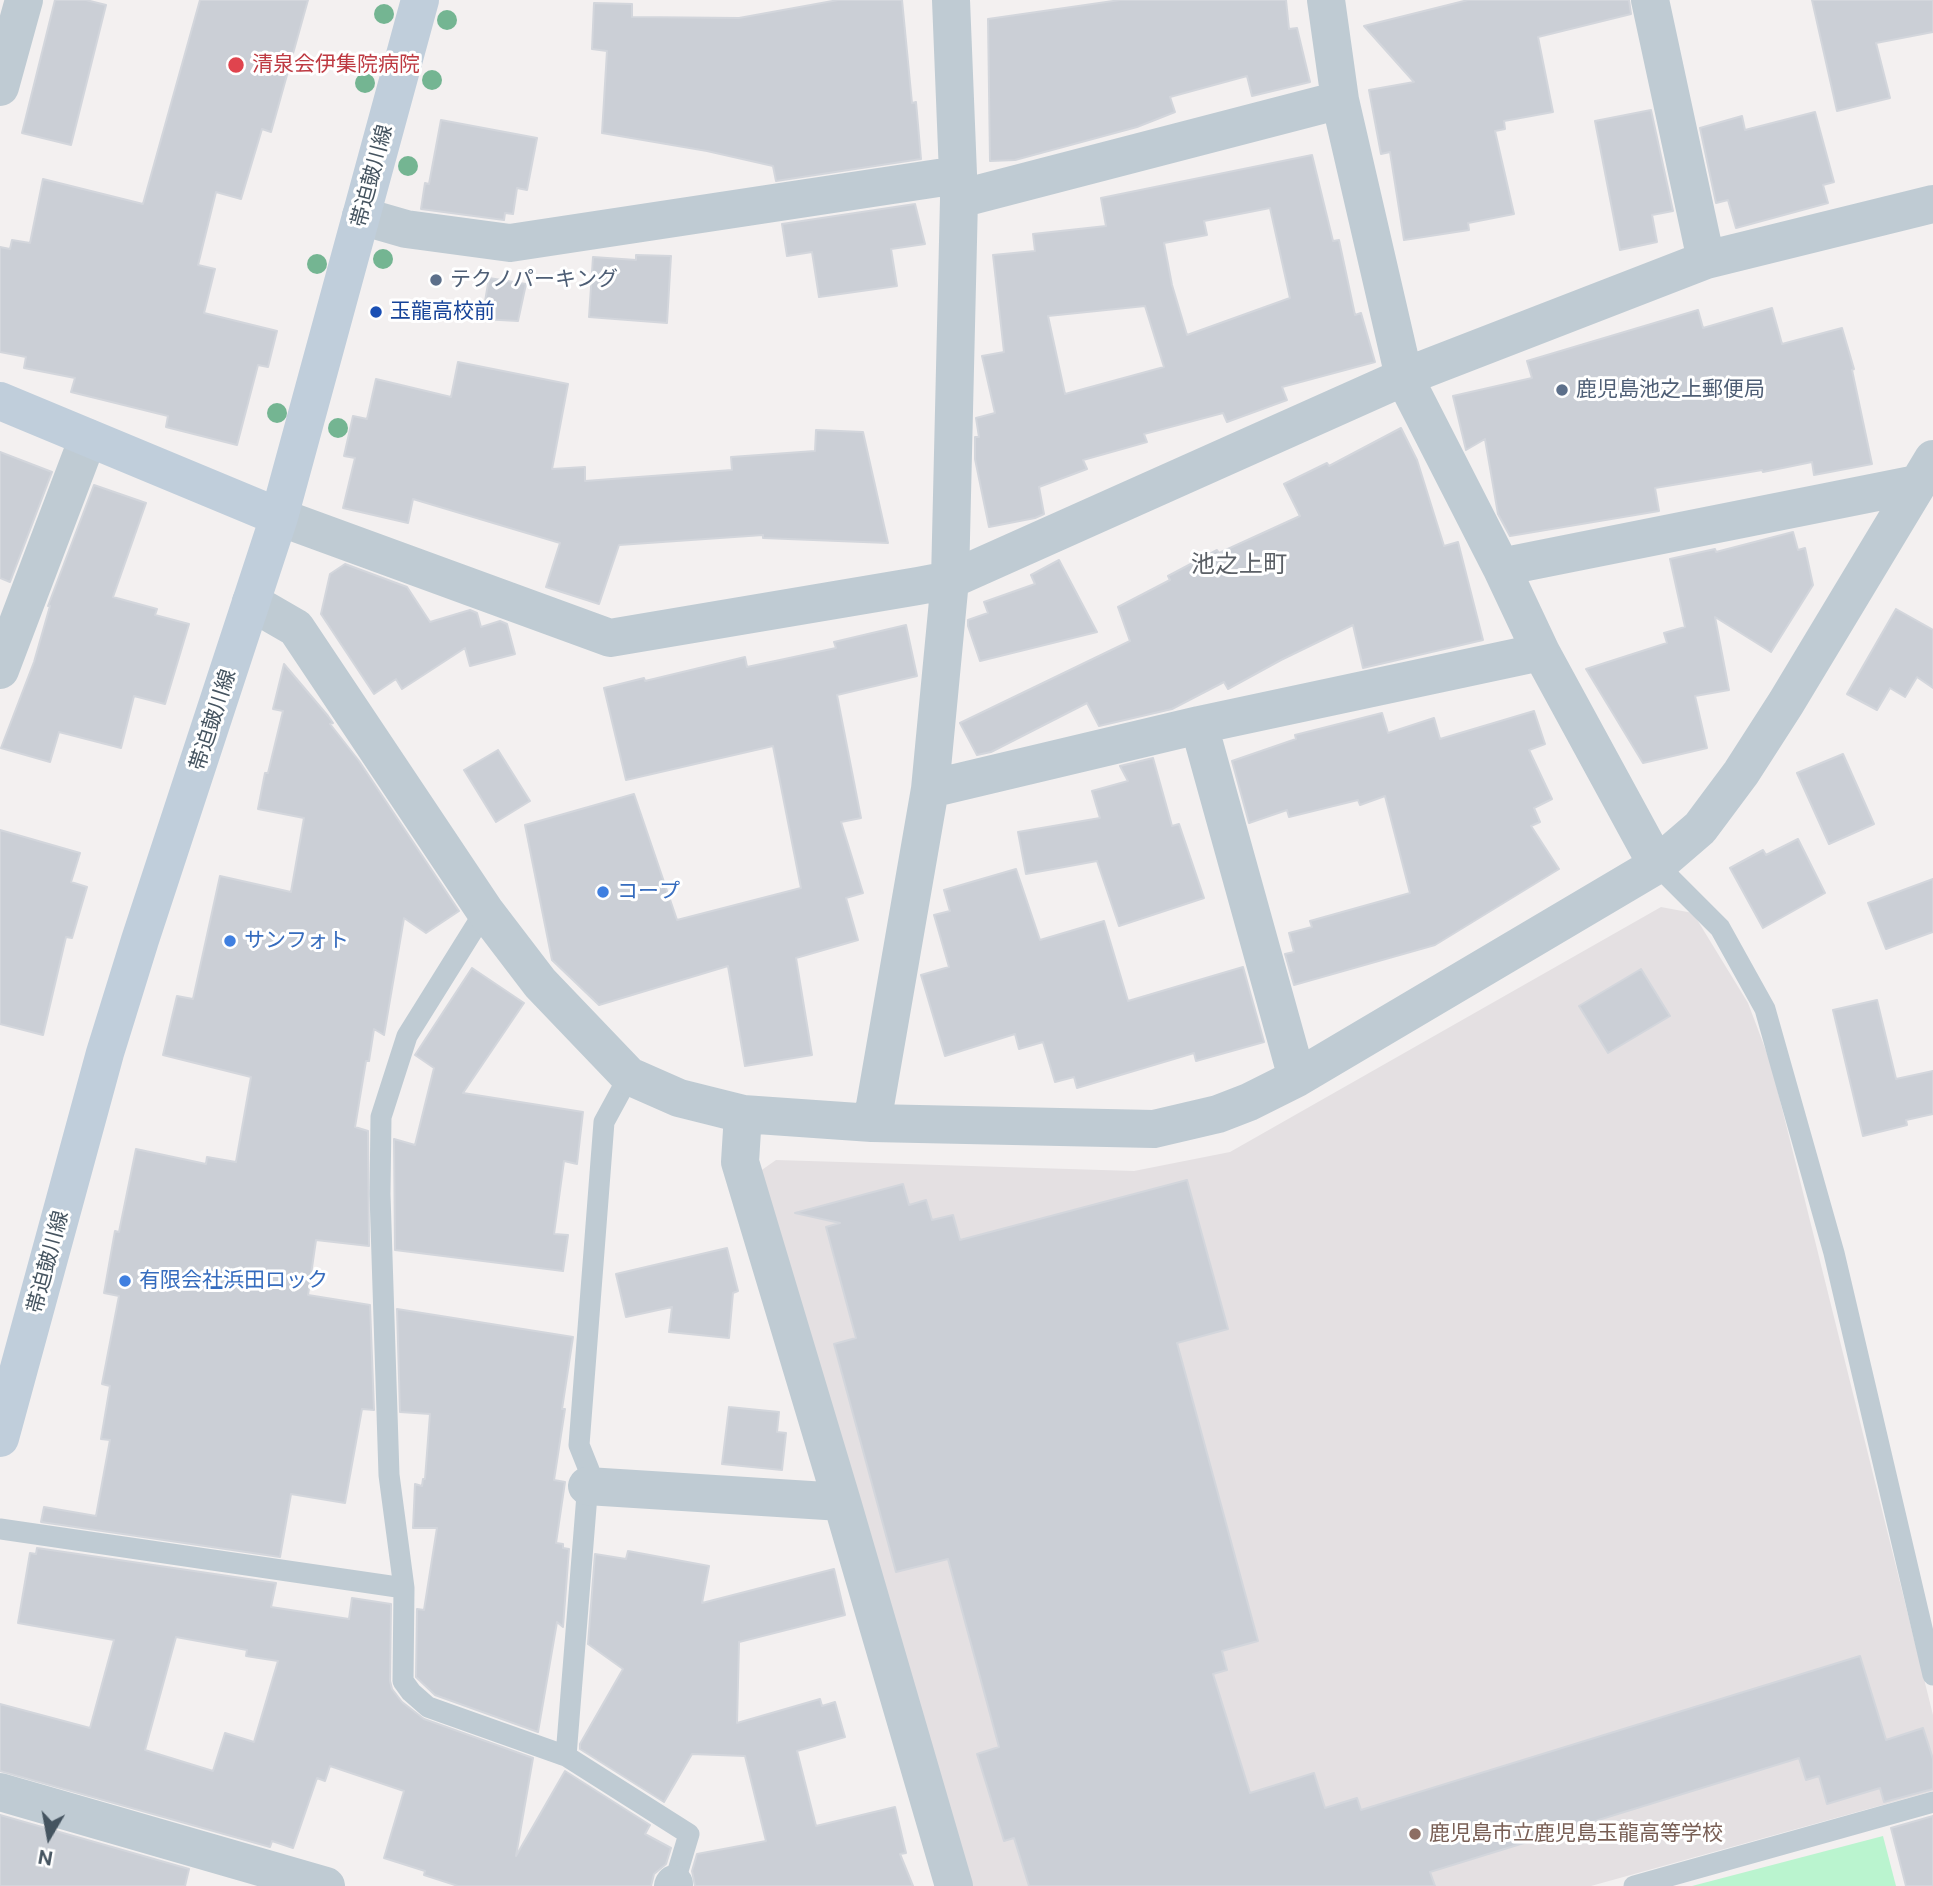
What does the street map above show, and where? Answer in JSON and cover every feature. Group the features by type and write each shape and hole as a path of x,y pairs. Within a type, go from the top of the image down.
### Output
{"street":[{"path":"0,87 24,0"},
{"name":"帯迫皷川線","path":"0,1438 105,1053 139,940 279,517 420,0"},
{"path":"872,1123 930,789 950,580 958,187 951,0"},
{"path":"1326,0 1340,100 1404,377 1541,652 1657,865"},
{"path":"1650,0 1706,260"},
{"path":"361,215 406,229 510,243 958,187 1340,100"},
{"path":"0,401 279,517 610,638 950,580 1404,377 1706,260 1933,204"},
{"path":"0,670 88,438"},
{"path":"1501,567 1925,472"},
{"path":"251,602 296,628 485,911 540,983 629,1076 680,1098 743,1114 872,1123 1154,1129 1218,1114 1297,1079 1657,865 1700,828 1741,773 1793,692 1925,472"},
{"path":"930,789 1199,725 1541,652"},
{"path":"1199,725 1297,1079"},
{"path":"743,1114 740,1162 954,1886"},
{"path":"587,1486 842,1502"},
{"path":"0,1792 326,1886"}],"lane":[{"path":"1657,865 1720,928 1765,1009 1834,1253 1933,1675"},
{"path":"485,911 407,1036 381,1117 380,1194 389,1475 404,1588 403,1681 428,1707 566,1756 689,1834 674,1885"},
{"path":"566,1756 589,1470 579,1445 604,1122 629,1076"},
{"path":"0,1529 404,1588"},
{"path":"1634,1886 1933,1802"}],"shaded area":[{"path":"1661,907 1693,913 1748,1003 1771,1064 1933,1715 1933,1791 1591,1886 971,1886 756,1174 776,1160 1134,1171 1230,1152"}],"green space":[{"path":"1883,1836 1896,1886 1692,1886"}],"building":[{"path":"55,0 86,0 106,5 71,145 22,133"},
{"path":"200,0 308,0 271,132 262,129 241,199 216,192 198,265 215,269 204,313 277,331 268,367 258,365 237,445 166,427 168,416 71,392 75,378 24,368 26,357 0,352 0,247 10,249 12,240 30,243 43,179 143,204"},
{"path":"838,0 902,0 912,103 916,102 921,159 776,181 773,166 707,151 602,133 607,51 592,49 594,3 632,4 632,17 739,18"},
{"path":"1120,0 1286,0 1289,29 1297,28 1310,82 1252,96 1247,76 1170,97 1175,112 1137,127 1015,160 990,161 988,19"},
{"path":"1468,0 1629,0 1631,14 1538,37 1553,112 1504,121 1505,129 1495,131 1514,214 1468,223 1469,230 1404,240 1390,152 1381,154 1369,90 1414,82 1364,26"},
{"path":"1812,0 1933,0 1933,32 1876,43 1890,98 1837,111"},
{"path":"1651,110 1673,211 1652,215 1657,242 1620,250 1595,121"},
{"path":"1815,112 1834,182 1823,185 1828,203 1736,228 1728,200 1716,203 1700,128 1742,116 1745,130"},
{"path":"441,120 537,138 527,190 517,188 513,214 505,213 504,220 421,209 425,183 429,184"},
{"path":"1312,155 1333,241 1339,240 1355,315 1361,313 1375,362 1282,387 1287,400 1227,422 1223,413 1144,434 1147,442 1083,460 1087,469 1039,487 1044,514 989,527 975,459 975,437 979,437 976,418 995,413 982,356 1004,352 993,255 1035,251 1033,234 1106,226 1101,198","holes":["1270,208 1290,298 1187,335 1172,285 1164,243 1207,235 1204,221","1145,306 1164,367 1065,394 1048,316"]},
{"path":"915,204 925,244 891,249 897,286 819,297 812,252 787,256 782,224"},
{"path":"636,255 671,256 667,323 589,317 593,257 636,260"},
{"path":"489,278 526,284 518,321 482,319"},
{"path":"1772,308 1782,344 1842,328 1854,369 1852,370 1872,464 1814,475 1812,462 1655,488 1659,511 1510,536 1498,514 1485,439 1466,450 1453,396 1532,378 1527,361 1698,310 1703,328"},
{"path":"458,362 568,384 552,469 585,467 585,481 732,470 731,457 815,451 816,430 863,432 888,543 763,538 763,535 619,545 599,604 546,587 560,543 413,499 408,523 343,508 355,458 344,456 353,416 367,419 376,379 451,397"},
{"path":"1401,428 1417,460 1444,546 1458,542 1483,640 1363,668 1353,625 1228,689 1224,682 1172,709 1099,726 1087,703 991,752 977,755 960,723 1130,641 1118,607 1170,580 1168,576 1217,550 1219,553 1300,516 1284,484 1327,463 1329,466"},
{"path":"0,452 52,472 10,582 0,578"},
{"path":"94,485 146,503 113,597 157,609 155,615 189,624 165,704 134,696 121,748 59,732 50,762 1,748 34,662 48,606"},
{"path":"1793,532 1798,550 1805,548 1813,585 1771,652 1715,617 1729,690 1695,696 1707,748 1643,763 1586,669 1667,643 1664,633 1685,627 1670,559 1715,549 1716,552"},
{"path":"1059,560 1097,632 980,661 968,620 988,613 984,602 1035,584 1031,575"},
{"path":"345,564 407,587 430,622 470,610 477,613 481,627 500,621 507,624 515,654 470,666 465,648 402,689 396,679 374,694 321,614 330,574"},
{"path":"1896,609 1933,630 1933,688 1917,677 1905,697 1890,688 1877,710 1847,694"},
{"path":"906,625 917,676 837,695 861,818 841,822 863,893 846,898 858,940 796,958 812,1055 745,1066 728,966 599,1005 552,960 525,825 634,794 677,920 801,888 773,746 626,780 604,688 745,657 747,667 836,648 834,642"},
{"path":"284,664 333,723 330,724 359,761 459,911 426,933 404,918 384,1035 374,1029 355,1127 368,1131 369,1246 316,1240 308,1295 370,1305 374,1410 362,1409 345,1503 291,1494 280,1557 41,1522 44,1507 96,1516 110,1440 101,1439 110,1386 102,1384 119,1296 104,1293 115,1231 119,1232 136,1149 206,1164 207,1157 236,1162 251,1077 163,1055 177,996 193,999 220,876 291,892 304,818 258,809 265,773 268,773 283,711 273,709"},
{"path":"1534,711 1545,744 1529,750 1552,799 1534,808 1540,822 1531,826 1559,869 1435,945 1294,985 1285,954 1294,952 1289,933 1312,927 1310,921 1410,893 1385,796 1360,805 1358,800 1289,817 1287,810 1249,823 1232,761 1296,739 1295,735 1382,713 1388,733 1434,718 1440,739"},
{"path":"498,750 530,801 496,822 464,770"},
{"path":"1843,754 1874,824 1829,844 1797,773"},
{"path":"1153,758 1172,826 1179,824 1204,898 1119,926 1097,861 1026,874 1018,832 1100,818 1092,791 1128,781 1120,766"},
{"path":"0,830 80,853 71,882 87,887 72,938 66,937 43,1035 0,1024"},
{"path":"1798,839 1825,893 1763,928 1730,868 1763,850 1766,855"},
{"path":"1016,869 1040,940 1104,921 1128,1001 1243,967 1264,1042 1196,1061 1194,1053 1077,1088 1074,1077 1055,1082 1043,1042 1019,1049 1015,1034 945,1056 921,975 949,967 934,915 950,911 944,890"},
{"path":"1933,879 1933,932 1886,949 1868,903"},
{"path":"472,968 524,1003 463,1093 583,1112 577,1164 564,1161 554,1234 568,1235 563,1271 395,1250 394,1139 415,1145 434,1068 415,1055"},
{"path":"1641,969 1670,1016 1608,1053 1579,1006"},
{"path":"1877,1000 1896,1079 1933,1071 1933,1114 1906,1120 1907,1125 1863,1136 1833,1010"},
{"path":"1187,1180 1228,1329 1177,1343 1258,1641 1222,1651 1227,1670 1213,1674 1250,1793 1314,1773 1325,1808 1357,1798 1361,1810 1860,1656 1886,1740 1923,1728 1933,1759 1933,1789 1884,1802 1880,1788 1827,1804 1819,1776 1806,1780 1799,1758 1430,1872 1435,1886 1029,1886 1014,1838 1004,1841 977,1754 999,1747 948,1559 896,1572 834,1344 856,1338 826,1227 840,1223 795,1213 903,1184 909,1205 926,1200 932,1220 953,1215 960,1240"},
{"path":"727,1248 738,1291 733,1293 729,1338 669,1332 672,1307 626,1317 616,1274"},
{"path":"397,1309 573,1337 554,1480 565,1482 556,1543 569,1549 563,1627 557,1622 538,1732 435,1695 416,1677 417,1609 424,1610 437,1528 413,1528 415,1484 422,1486 425,1479 430,1414 400,1412"},
{"path":"729,1407 779,1412 777,1432 786,1433 782,1470 722,1464"},
{"path":"37,1548 276,1583 271,1607 349,1619 352,1598 391,1604 390,1681 392,1689 402,1702 424,1719 533,1758 516,1856 565,1771 650,1825 645,1834 671,1848 666,1864 654,1874 651,1886 458,1886 424,1875 425,1871 384,1858 404,1791 330,1766 325,1781 317,1778 293,1848 272,1841 270,1847 0,1771 0,1704 90,1728 114,1640 18,1623 30,1553 36,1554","holes":["176,1637 247,1650 246,1656 278,1661 254,1742 225,1733 213,1771 145,1750"]},
{"path":"628,1551 709,1566 702,1603 834,1569 845,1615 739,1642 737,1723 820,1699 822,1706 835,1702 845,1737 797,1751 816,1826 895,1807 906,1853 900,1854 913,1886 695,1886 692,1871 697,1854 766,1841 745,1756 692,1754 664,1802 580,1749 580,1744 623,1669 588,1644 595,1554 626,1559"},
{"path":"0,1815 189,1869 185,1886 0,1886"},
{"path":"1933,1816 1933,1886 1906,1886 1891,1828"}],"place":[{"name":"清泉会伊集院病院","path":"236,65"},
{"name":"テクノパーキング","path":"436,280"},
{"name":"玉龍高校前","path":"376,312"},
{"name":"鹿児島池之上郵便局","path":"1562,390"},
{"name":"コープ","path":"603,892"},
{"name":"サンフォト","path":"230,941"},
{"name":"有限会社浜田ロック","path":"125,1281"},
{"name":"鹿児島市立鹿児島玉龍高等学校","path":"1415,1834"}],"district":[{"name":"池之上町","path":"1239,565"}]}
